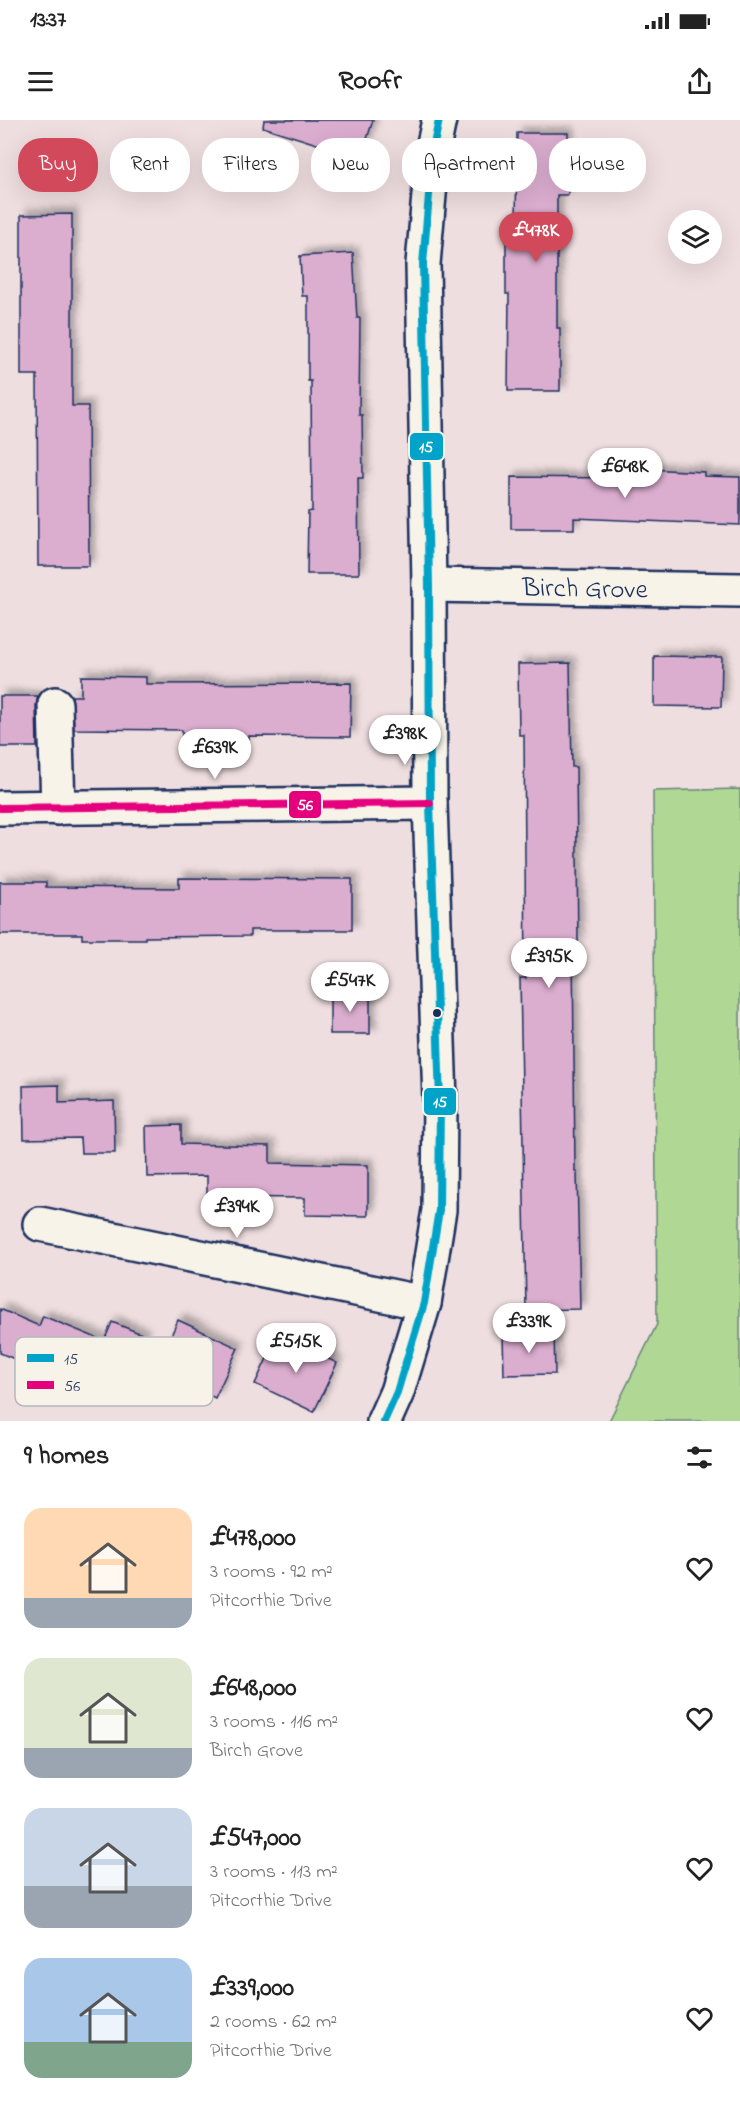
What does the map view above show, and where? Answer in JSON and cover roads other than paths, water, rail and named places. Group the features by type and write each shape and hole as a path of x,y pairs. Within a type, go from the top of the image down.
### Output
{"street":[{"path":"384,1421 397,1392 424,1303 440,1210 440,1101 430,803 429,585 423,264 433,149 439,120"},
{"name":"Birch Grove","path":"429,585 740,590"},
{"path":"55,704 58,808"},
{"path":"0,808 430,803"},
{"path":"40,1224 424,1303"}]}
